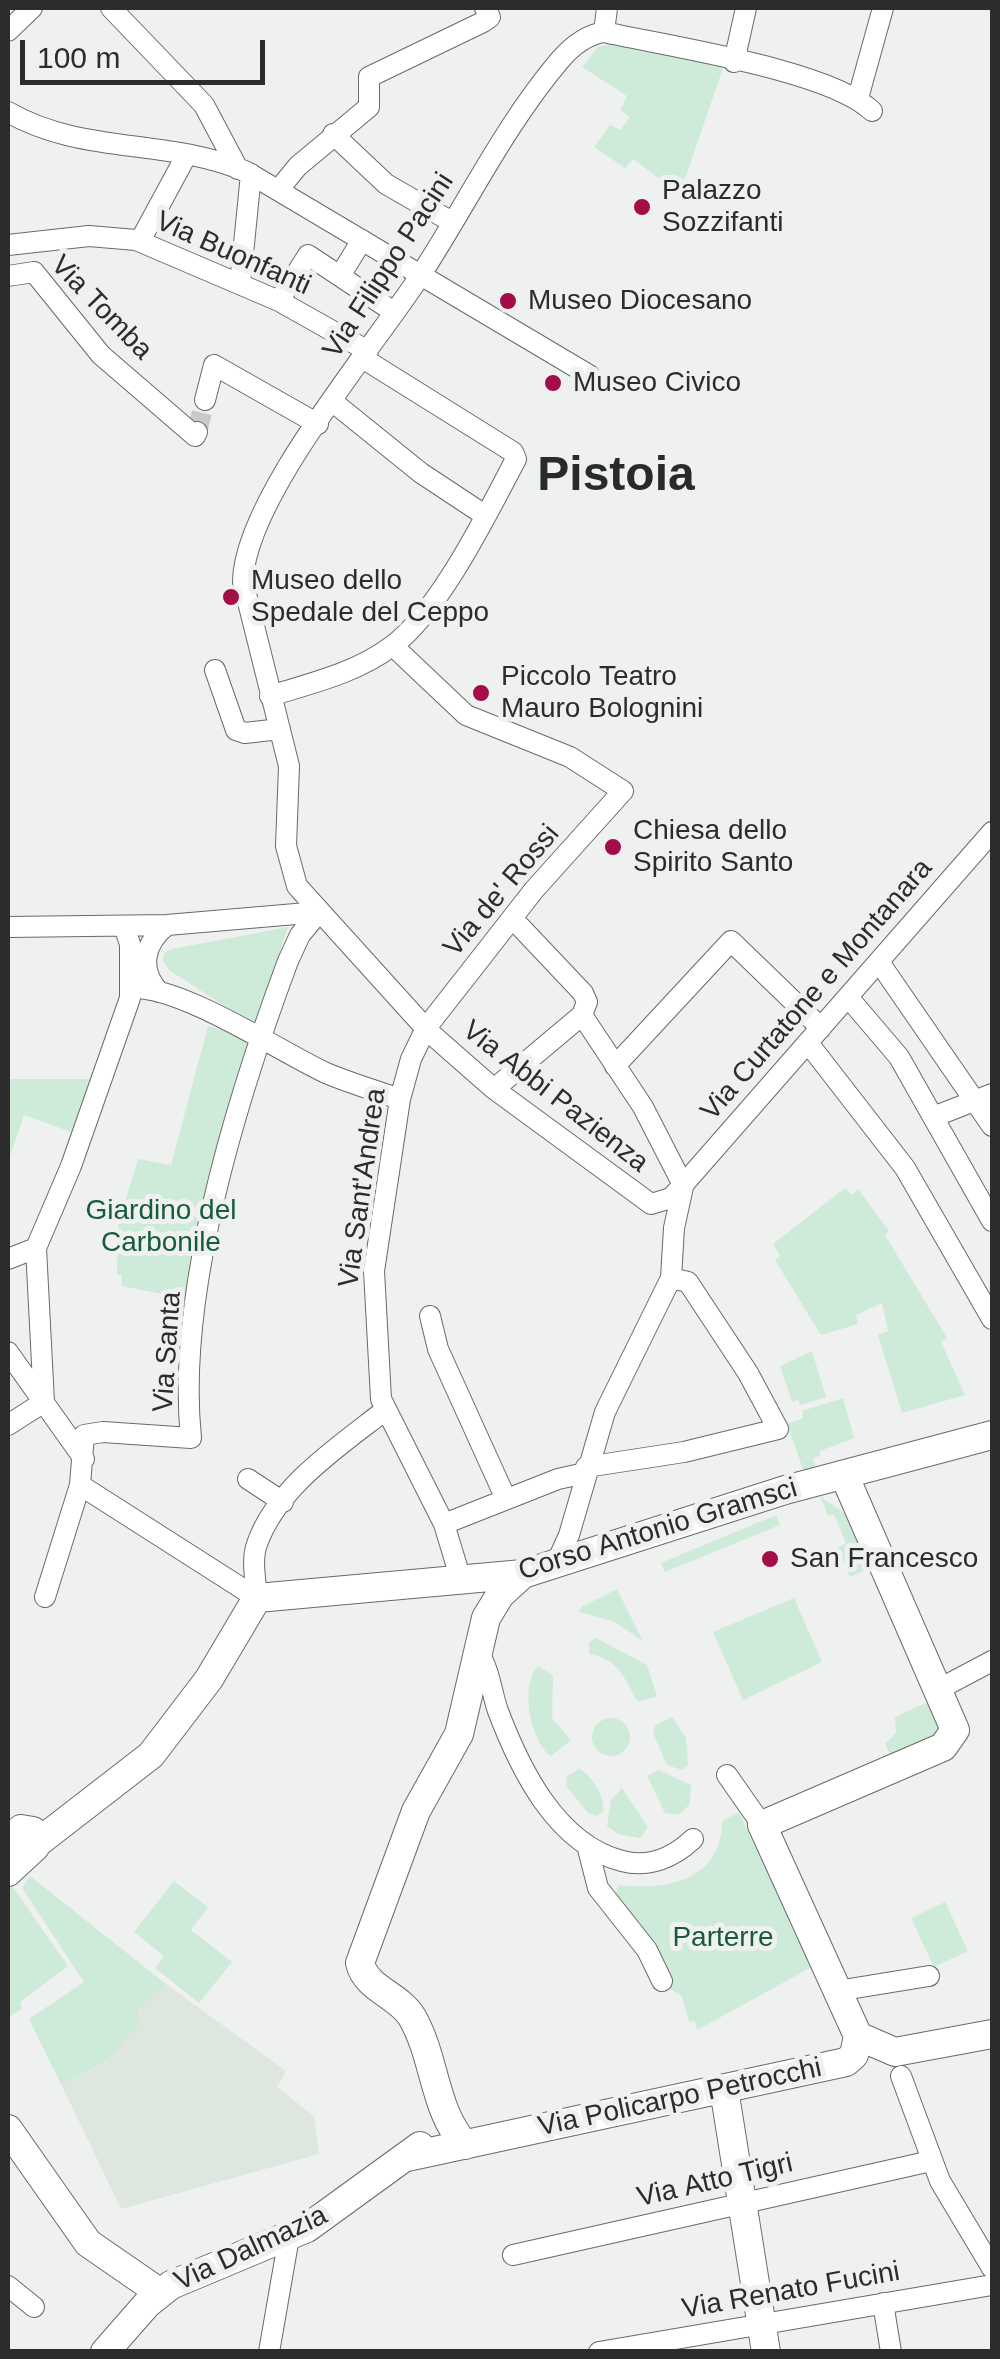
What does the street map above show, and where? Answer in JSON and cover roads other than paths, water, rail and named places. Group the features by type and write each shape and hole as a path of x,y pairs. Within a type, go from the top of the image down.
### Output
{"street":[{"path":"8,30 32,8"},
{"path":"111,8 212,115 245,171 240,284"},
{"path":"279,189 298,166 369,106 369,77 490,18 485,8"},
{"path":"606,8 604,32 734,62 865,104 882,8"},
{"path":"734,62 746,8"},
{"name":"Via Filippo Pacini","path":"246,552 278,487 420,276 490,159 561,59 579,42 604,32"},
{"path":"8,112 70,138 182,156 245,171 588,374"},
{"path":"333,134 386,184 452,222"},
{"path":"140,242 182,156"},
{"name":"Via Buonfanti","path":"8,246 89,236 140,242 280,300 513,452 515,462 483,514"},
{"path":"340,276 362,240"},
{"path":"280,300 308,254 394,312"},
{"name":"Via Tomba","path":"8,276 34,272 101,355 196,434"},
{"path":"204,400 214,365 318,424"},
{"path":"270,696 346,672 393,646 442,589 483,514 422,473 333,402"},
{"name":"Via Abbi Pazienza","path":"246,552 242,582 290,781 288,863 297,886 426,1028 494,1089 651,1204"},
{"name":"Via de' Rossi","path":"393,646 447,701 476,722 570,758 623,791 512,918 426,1028"},
{"path":"215,670 236,730 280,730"},
{"name":"Via Curtatone e Montanara","path":"651,1204 671,1198 683,1185 992,832"},
{"path":"8,927 167,925 319,912"},
{"name":"Via Santa","path":"84,1458 84,1435 103,1432 191,1438 188,1370 199,1285 228,1148 260,1036 294,946 319,912"},
{"path":"494,1089 582,1014 586,997 512,918"},
{"path":"159,992 146,976 147,958 150,941 167,925"},
{"path":"44,1402 36,1248 70,1166 132,988 124,926"},
{"path":"615,1066 731,940 814,1035 905,1168 992,1318"},
{"path":"878,962 984,1097 992,1126"},
{"path":"132,988 159,992 260,1036 327,1073 400,1100"},
{"path":"848,998 899,1056 992,1221"},
{"path":"556,1564 569,1534 605,1412 671,1278 683,1185 582,1014"},
{"name":"Via Sant'Andrea","path":"426,1028 411,1060 400,1100 374,1271 384,1411 444,1524 461,1580"},
{"path":"933,1117 984,1097"},
{"path":"8,1259 36,1248"},
{"path":"444,1524 586,1470 778,1429 688,1282 671,1278"},
{"path":"430,1316 438,1349 506,1499"},
{"path":"8,1352 84,1458 80,1486 45,1597"},
{"path":"8,1425 44,1402"},
{"path":"8,1872 17,1834 70,1815 133,1772 159,1746 209,1679 257,1598 256,1548 283,1502 318,1462 384,1411"},
{"name":"Corso Antonio Gramsci","path":"257,1598 523,1574 556,1564 609,1558 785,1490 992,1435"},
{"path":"760,1821 946,1744 955,1730 845,1477"},
{"path":"248,1478 283,1502"},
{"path":"80,1486 257,1598"},
{"path":"465,2145 442,2112 430,2056 410,2014 368,1980 360,1963 416,1811 459,1734 486,1618 500,1595 523,1574"},
{"path":"461,1580 477,1596 486,1618"},
{"path":"478,1652 498,1711 532,1782 566,1830 588,1848 616,1860 644,1863 674,1854 692,1840"},
{"path":"939,1689 992,1661"},
{"path":"727,1775 760,1821 858,2036 894,2052 992,2034"},
{"path":"588,1848 598,1888 648,1950 662,1981"},
{"path":"837,1991 929,1976"},
{"name":"Via Policarpo Petrocchi","path":"465,2145 846,2062 854,2055 858,2036"},
{"path":"901,2076 931,2161 957,2214 992,2268"},
{"path":"724,2089 763,2338"},
{"name":"Via Dalmazia","path":"105,2352 160,2292 197,2272 290,2237 324,2218 429,2137 442,2112"},
{"path":"10,2142 88,2244 160,2292"},
{"name":"Via Dalmazia","path":"406,2157 465,2145"},
{"name":"Via Atto Tigri","path":"512,2255 931,2161"},
{"path":"269,2352 290,2237"},
{"name":"Via Renato Fucini","path":"598,2352 763,2338 884,2303 992,2285"},
{"path":"8,2286 34,2307"},
{"path":"884,2303 891,2352"}],"tunnel":[{"path":"197,432 205,400"}],"place":[{"name":"Palazzo Sozzifanti","path":"642,207"},
{"name":"Museo Diocesano","path":"508,301"},
{"name":"Museo Civico","path":"553,383"},
{"name":"Museo dello Spedale del Ceppo","path":"231,597"},
{"name":"Piccolo Teatro Mauro Bolognini","path":"481,693"},
{"name":"Chiesa dello Spirito Santo","path":"613,847"},
{"name":"San Francesco","path":"770,1559"}],"district":[{"name":"Pistoia","path":"616,477"}],"park label":[{"name":"Giardino del Carbonile","path":"161,1227"},
{"name":"Parterre","path":"723,1938"}]}
